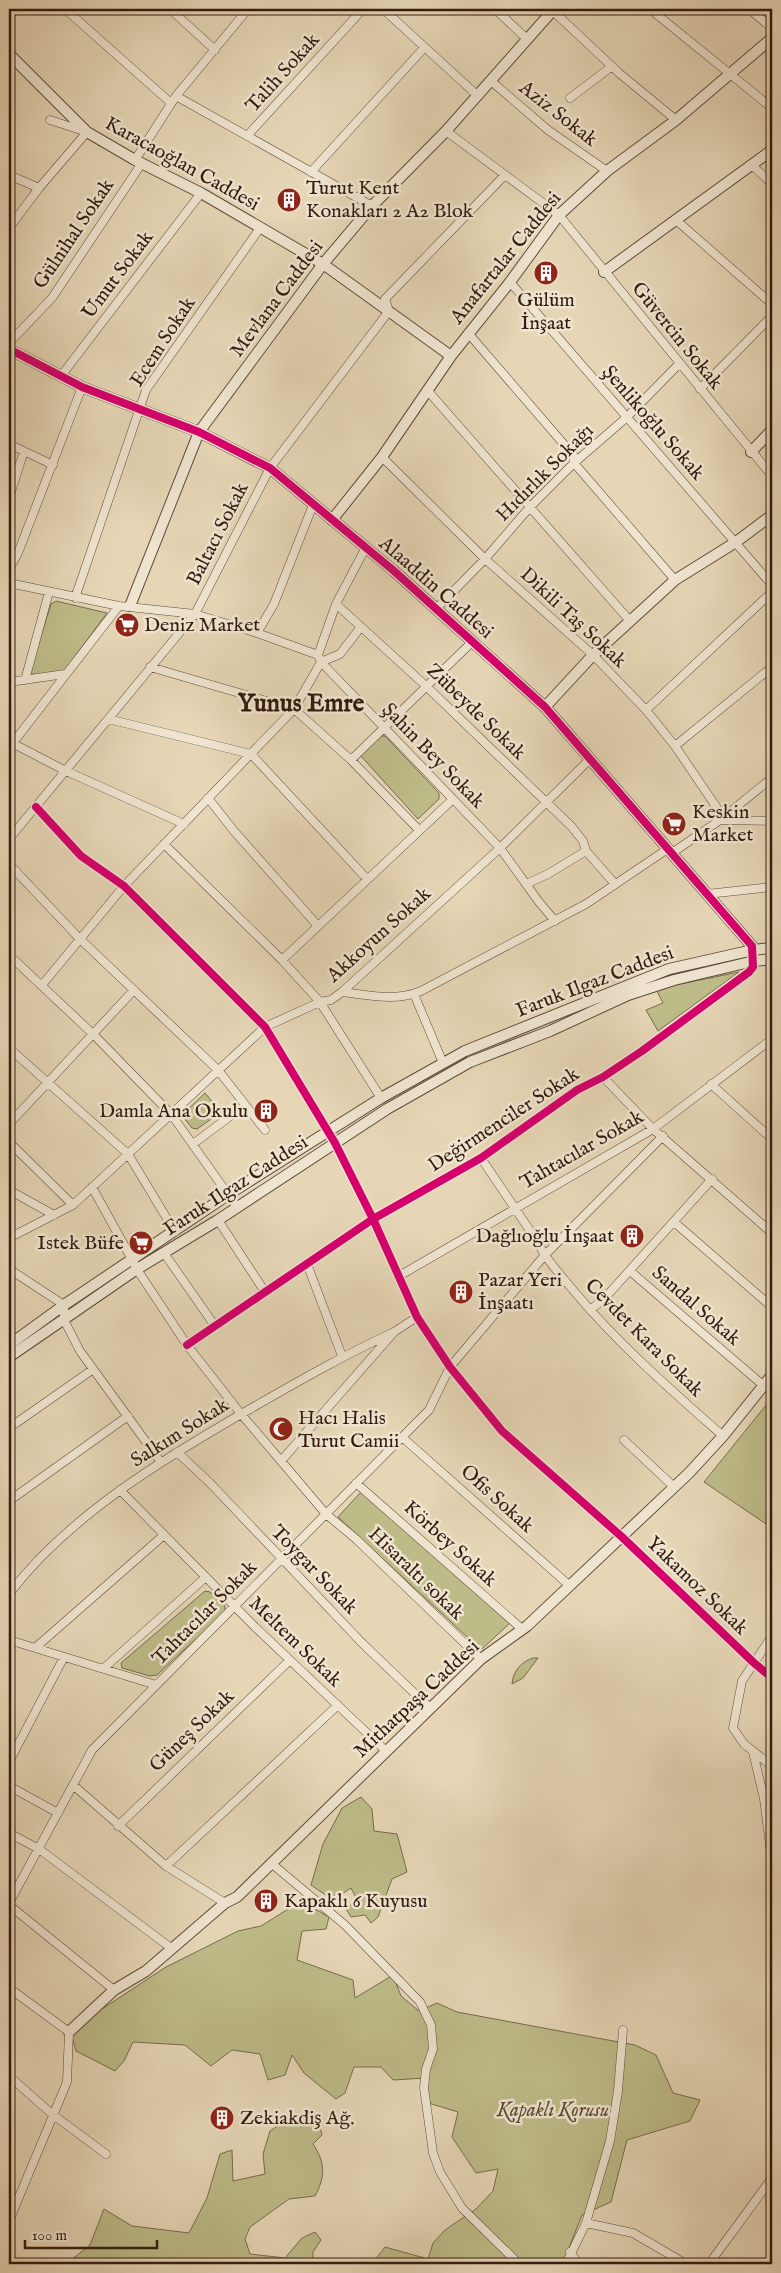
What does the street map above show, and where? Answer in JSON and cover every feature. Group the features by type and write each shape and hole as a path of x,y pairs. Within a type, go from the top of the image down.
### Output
{"street":[{"path":"9,14 13,9"},
{"path":"65,9 173,100 247,136 372,206"},
{"path":"170,9 215,50"},
{"name":"Gülnihal Sokak","path":"9,343 52,298 139,162 173,100 248,9"},
{"name":"Talih Sokak","path":"247,136 363,9"},
{"path":"383,9 478,96"},
{"path":"495,9 527,39"},
{"path":"650,9 772,108"},
{"path":"749,9 772,28"},
{"path":"554,10 612,66 676,120"},
{"name":"Mevlana Caddesi","path":"130,606 200,432 323,264 372,206 446,131 554,10"},
{"name":"Anafartalar Caddesi","path":"332,520 382,458 451,356 510,282 558,215 607,171 676,120 772,38"},
{"path":"311,172 424,48"},
{"name":"Karacaoğlan Caddesi","path":"9,54 87,132 139,162 201,193 323,264 451,356"},
{"path":"570,98 612,66"},
{"name":"Aziz Sokak","path":"491,81 548,130 607,171"},
{"path":"9,228 39,188 87,132 50,120"},
{"name":"Güvercin Sokak","path":"446,131 558,215 772,476"},
{"path":"754,168 772,150"},
{"path":"604,272 772,157"},
{"path":"754,168 772,184"},
{"path":"9,175 39,188"},
{"name":"Baltacı Sokak","path":"9,839 195,614 270,468 389,311 385,299 504,176"},
{"name":"Umut Sokak","path":"61,376 201,193"},
{"path":"678,222 772,304"},
{"name":"Ecem Sokak","path":"75,598 146,390 260,228"},
{"name":"Şenlikoğlu Sokak","path":"510,282 772,585"},
{"path":"700,389 772,316"},
{"path":"468,334 574,456 574,463 675,580"},
{"name":"Alaaddin Caddesi","path":"9,349 82,387 200,432 270,468 437,608 545,707 671,851 752,946 753,950"},
{"name":"Hıdırlık Sokağı","path":"437,608 485,559 530,507 574,463 626,418 680,364"},
{"path":"9,569 18,553 82,387"},
{"path":"427,390 630,621"},
{"path":"752,452 772,430"},
{"path":"9,444 53,465"},
{"path":"9,498 24,452"},
{"name":"Dikili Taş Sokak","path":"382,458 485,559 593,655 646,710 675,746 717,808 720,820"},
{"path":"257,633 274,604 313,505"},
{"path":"545,707 593,655 675,580 736,542 772,514"},
{"path":"42,985 124,886 294,709 319,659 336,604 366,547"},
{"name":"Şahin Bey Sokak","path":"9,583 119,606 195,614 257,633 319,659 500,848 555,920"},
{"path":"25,680 49,592"},
{"path":"646,710 772,592"},
{"name":"Zübeyde Sokak","path":"336,604 360,628 426,686 571,826 583,841 586,851 615,884"},
{"path":"119,606 11,745 184,824"},
{"path":"319,659 340,654 360,628"},
{"path":"351,760 472,641"},
{"path":"150,667 294,709 351,760 419,830"},
{"path":"675,746 772,667"},
{"path":"9,682 65,674"},
{"path":"108,719 251,754 367,879"},
{"name":"Akkoyun Sokak","path":"9,1238 73,1205 265,1027 320,1002 331,1000 342,992 500,848 545,801 590,759"},
{"path":"342,992 386,997 406,997 414,994 586,904 615,884 720,820 772,778"},
{"path":"208,798 234,831 318,926"},
{"path":"282,960 452,800"},
{"name":"Yakamoz Sokak","path":"36,807 81,856 124,886 265,1027 335,1143 373,1219 417,1317 450,1367 502,1431 622,1537 772,1678"},
{"path":"720,820 772,821"},
{"path":"164,844 282,960 320,1002 381,1098"},
{"path":"526,884 548,874 586,851"},
{"path":"9,864 79,938 218,1070 264,1130"},
{"path":"707,894 772,886"},
{"name":"Faruk Ilgaz Caddesi","path":"9,1357 64,1320 175,1232 229,1194 381,1098 465,1051 669,969 753,950 772,948"},
{"path":"753,950 754,961"},
{"path":"9,955 94,1035 171,1114 237,1207"},
{"name":"Faruk Ilgaz Caddesi","path":"9,1345 64,1305 135,1265 164,1253 218,1220 387,1109 470,1062 550,1032 628,995 674,980 754,961 772,959"},
{"name":"Değirmenciler Sokak","path":"187,1345 373,1219 482,1158 577,1090 603,1076 749,972 753,967 754,961"},
{"path":"9,1124 134,990"},
{"path":"414,994 443,1063"},
{"path":"769,1042 772,1050"},
{"name":"Tahtacılar Sokak","path":"399,1276 514,1207 653,1129 769,1042"},
{"path":"9,1048 128,1154 175,1232"},
{"path":"603,1076 653,1129 772,1233"},
{"path":"711,1084 772,1139"},
{"path":"193,1144 245,1105"},
{"name":"Tahtacılar Sokak","path":"9,1904 92,1750 429,1410 450,1367 544,1256 662,1136"},
{"path":"9,1142 73,1205"},
{"name":"Cevdet Kara Sokak","path":"482,1158 544,1256 590,1310 659,1379 723,1436"},
{"path":"590,1310 603,1300 712,1179"},
{"name":"Hisaraltı sokak","path":"92,1187 135,1265 187,1345 241,1414 326,1514 356,1539 482,1659"},
{"path":"9,1190 54,1215"},
{"path":"218,1220 265,1292"},
{"path":"674,1222 772,1307"},
{"path":"164,1253 215,1326"},
{"path":"307,1264 342,1356"},
{"path":"9,1269 64,1305 64,1320 92,1370 160,1461"},
{"name":"Sandal Sokak","path":"630,1271 764,1386"},
{"path":"281,1461 394,1332 417,1317"},
{"name":"Salkım Sokak","path":"9,1594 21,1579 76,1526 120,1490 160,1461 342,1356 394,1332"},
{"path":"9,1428 92,1370"},
{"name":"Mithatpaşa Caddesi","path":"69,2032 114,1990 146,1971 225,1903 237,1897 482,1659 522,1629 570,1586 674,1487 723,1436 772,1376"},
{"path":"9,1501 128,1416"},
{"name":"Ofis Sokak","path":"402,1437 570,1586"},
{"path":"624,1440 674,1487"},
{"name":"Toygar Sokak","path":"177,1452 210,1483 362,1643 430,1708"},
{"name":"Körbey Sokak","path":"356,1483 522,1629"},
{"name":"Meltem Sokak","path":"120,1490 290,1660 386,1751"},
{"path":"35,1648 164,1535"},
{"path":"104,1668 206,1577"},
{"path":"772,1636 742,1681 734,1728 737,1736 752,1752 772,1766"},
{"path":"9,1640 156,1685"},
{"path":"9,1762 64,1657"},
{"name":"Güneş Sokak","path":"118,1826 290,1660"},
{"path":"166,1866 338,1705"},
{"path":"752,1752 764,1799 772,1861"},
{"path":"73,1785 166,1866 225,1903"},
{"path":"9,1786 58,1812"},
{"path":"9,1833 39,1849 171,1948"},
{"path":"271,1863 346,1925 420,2002 431,2025 432,2049 426,2069 424,2088 432,2153 440,2172 462,2208 519,2264"},
{"path":"9,1904 114,1990"},
{"path":"9,1988 69,2032 67,2082 52,2114 9,2221"},
{"path":"566,2264 570,2252 586,2223 610,2141 618,2091 623,2030"},
{"path":"9,2076 52,2114 106,2154"},
{"path":"709,2264 772,2178"},
{"path":"586,2223 633,2233 686,2264"},
{"path":"570,2252 579,2264"}],"green space":[{"path":"56,601 107,613 64,671 34,676 30,671 51,604"},
{"path":"380,736 385,736 439,793 439,799 418,819 360,755"},
{"path":"739,972 658,1031 646,1010 663,1003 656,989"},
{"path":"205,1093 221,1112 197,1129 192,1128 184,1118 184,1113"},
{"path":"772,1400 772,1528 704,1482"},
{"path":"361,1492 510,1623 481,1650 338,1517"},
{"path":"205,1591 210,1592 225,1606 225,1612 157,1675 150,1676 122,1668 121,1663"},
{"path":"533,1658 538,1658 523,1678 512,1684 518,1668"},
{"path":"361,1797 372,1809 374,1831 397,1834 407,1872 392,1879 378,1917 371,1923 365,1915 351,1917 346,1909 357,1900 351,1888 333,1900 311,1885 323,1844 342,1808"},
{"name":"Kapaklı Korusu","path":"301,1901 329,1917 326,1929 302,1931 297,1960 353,1980 355,1998 393,1975 401,1996 419,2011 437,2003 457,2012 635,2045 656,2055 673,2093 700,2100 690,2121 627,2140 611,2202 582,2215 563,2263 565,2264 372,2264 385,2247 428,2259 433,2243 445,2230 476,2209 493,2191 498,2169 476,2173 452,2137 458,2112 425,2102 425,2078 393,2080 381,2067 354,2067 345,2093 336,2099 304,2073 292,2055 285,2075 268,2080 260,2054 232,2050 211,2066 185,2045 133,2042 124,2061 115,2071 76,2051 70,2030 166,1967 238,1931 261,1926"},
{"path":"318,2119 322,2135 313,2144 320,2157 323,2169 319,2189 315,2196 289,2199 250,2227 245,2239 250,2254 285,2258 302,2238 315,2232 321,2240 313,2252 313,2264 66,2264 90,2245 104,2209 132,2226 189,2233 207,2198 220,2154 232,2150 233,2181 265,2174 263,2154 270,2131 284,2122"}],"cycle path":[{"path":"9,349 82,387 199,432 270,468 394,571 545,707 752,946 753,967 749,972 642,1051 603,1077 577,1090 481,1158 373,1219 187,1345"},
{"path":"36,807 81,856 124,886 265,1027 335,1143 373,1219 417,1317 450,1367 502,1431 622,1537 772,1678"}],"place":[{"name":"Turut Kent Konakları 2 A2 Blok","path":"289,200"},
{"name":"Gülüm İnşaat","path":"546,273"},
{"name":"Deniz Market","path":"127,625"},
{"name":"Keskin Market","path":"674,824"},
{"name":"Damla Ana Okulu","path":"266,1111"},
{"name":"Dağlıoğlu İnşaat","path":"632,1236"},
{"name":"Istek Büfe","path":"141,1243"},
{"name":"Pazar Yeri İnşaatı","path":"461,1292"},
{"name":"Hacı Halis Turut Camii","path":"281,1429"},
{"name":"Kapaklı 6 Kuyusu","path":"266,1901"},
{"name":"Zekiakdiş Ağ.","path":"222,2118"}],"district":[{"name":"Yunus Emre","path":"301,704"}]}
